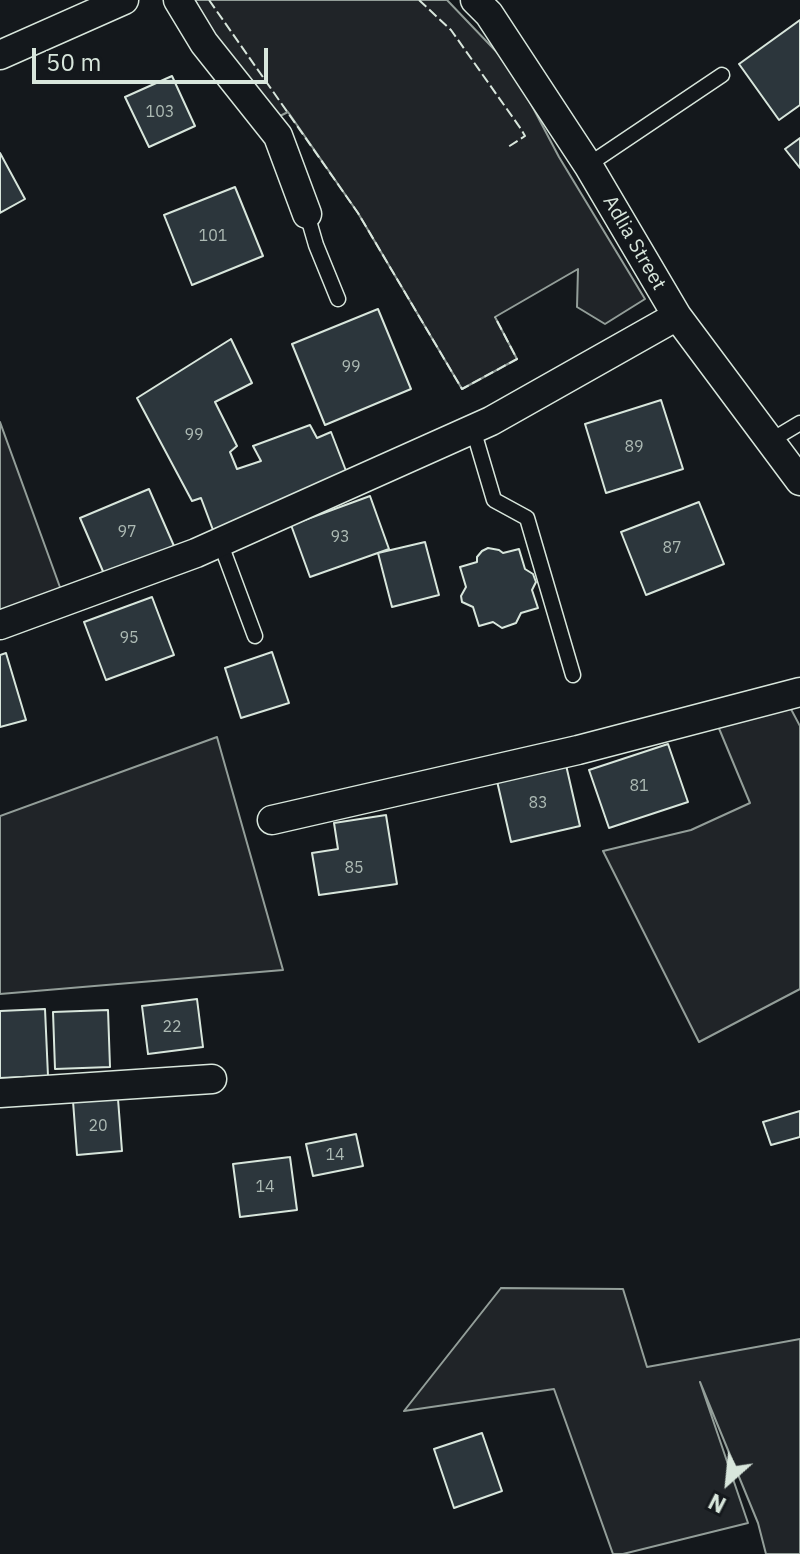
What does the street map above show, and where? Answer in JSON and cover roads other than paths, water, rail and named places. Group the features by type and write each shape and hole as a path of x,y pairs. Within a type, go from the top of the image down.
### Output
{"street":[{"path":"0,55 124,0"},
{"path":"178,0 204,43 278,136 307,214"},
{"name":"Adlia Street","path":"475,0 489,14 588,165 677,316 800,481"},
{"path":"0,625 196,553 491,421 677,316"},
{"path":"272,820 578,750 800,692"},
{"path":"0,1093 212,1079"}],"lane":[{"path":"588,165 722,75"},
{"path":"307,214 338,299"},
{"path":"770,441 800,423"},
{"path":"473,429 494,500 527,518 573,675"},
{"path":"220,542 255,636"}]}
